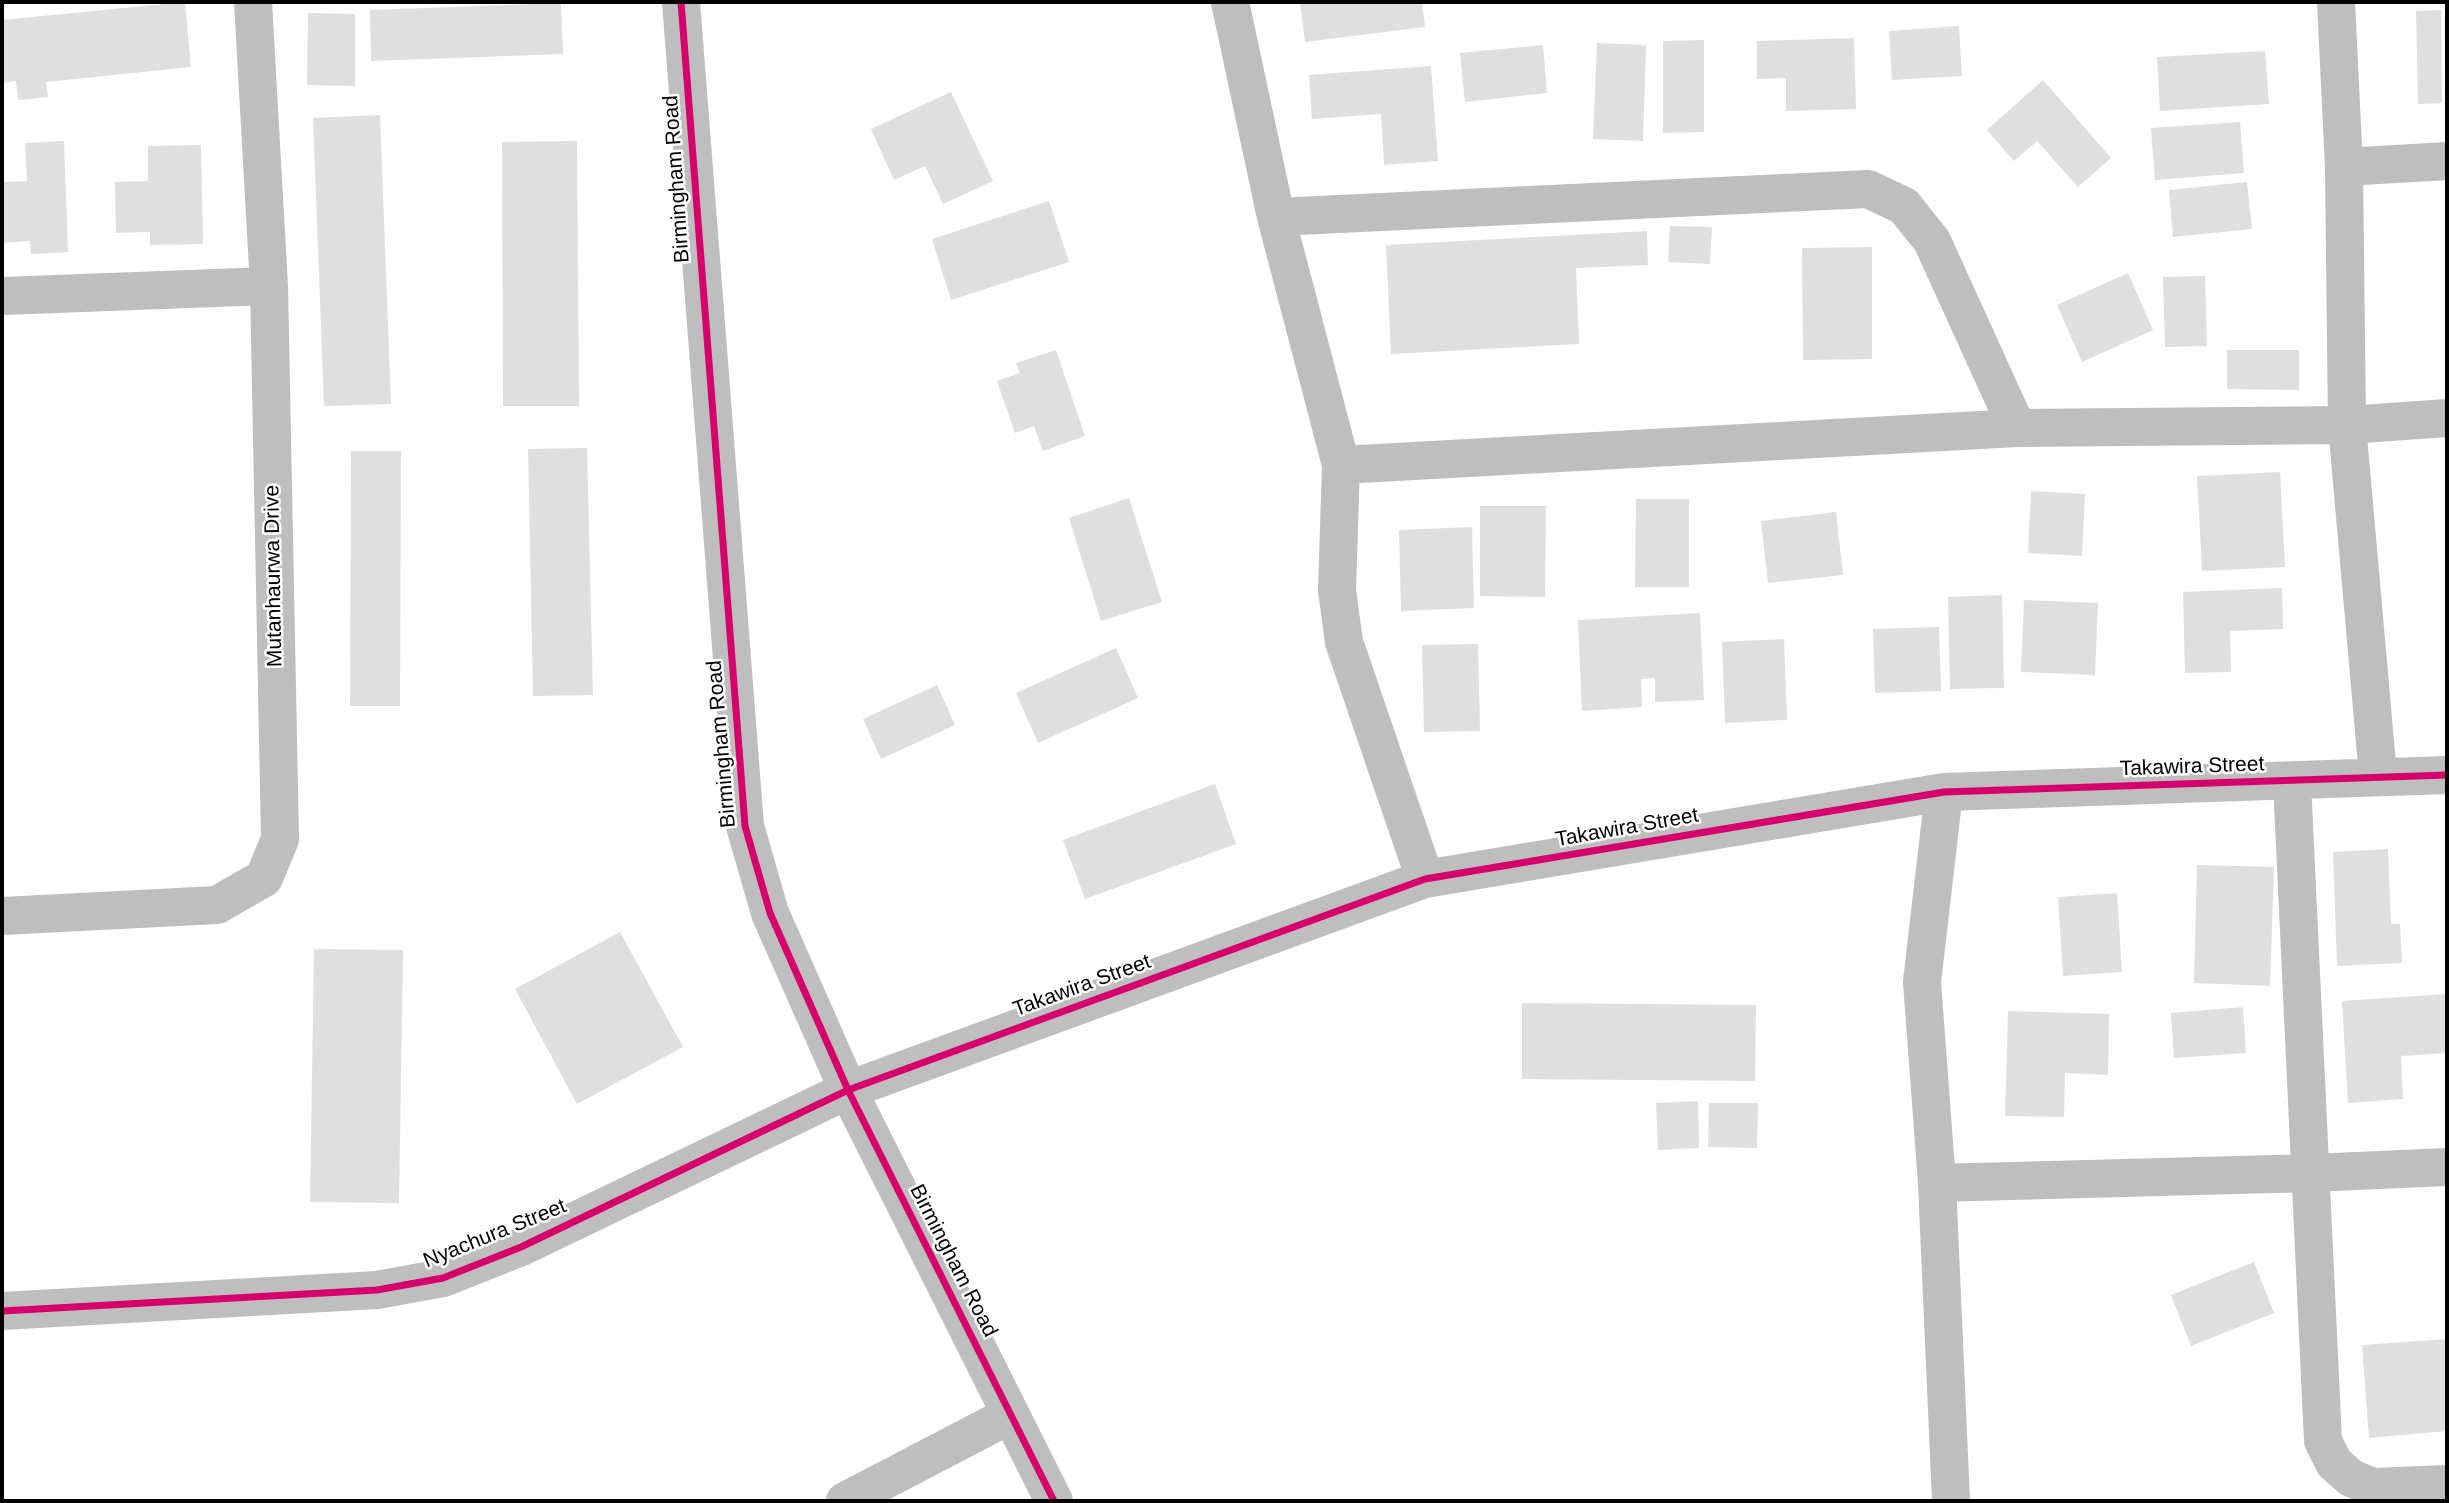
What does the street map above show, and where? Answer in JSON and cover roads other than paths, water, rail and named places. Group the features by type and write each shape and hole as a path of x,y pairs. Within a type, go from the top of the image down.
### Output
{"street":[{"name":"Mutanhaurwa Drive","path":"2,916 217,905 264,878 279,839 269,286 253,2"},
{"name":"Birmingham Road","path":"681,2 745,826 770,913 848,1090 1054,1501"},
{"path":"1230,2 1276,217 1340,465 1337,590 1344,642 1425,879"},
{"path":"2336,2 2344,167 2347,425 2378,776"},
{"path":"2344,167 2447,161"},
{"path":"1276,217 1868,188 1904,206 1932,241 2017,428"},
{"path":"2,296 269,286"},
{"path":"1340,465 2017,428 2347,425 2447,418"},
{"name":"Takawira Street","path":"848,1090 1425,879 1944,792 2447,775"},
{"path":"2292,782 2323,1441 2334,1463 2351,1478 2373,1487 2447,1484"},
{"path":"1944,792 1922,982 1937,1183 1951,1501"},
{"name":"Nyachura Street","path":"2,1311 377,1290 443,1278 521,1247 848,1090"},
{"path":"1937,1183 2311,1174 2447,1167"},
{"path":"845,1501 1010,1415"}]}
